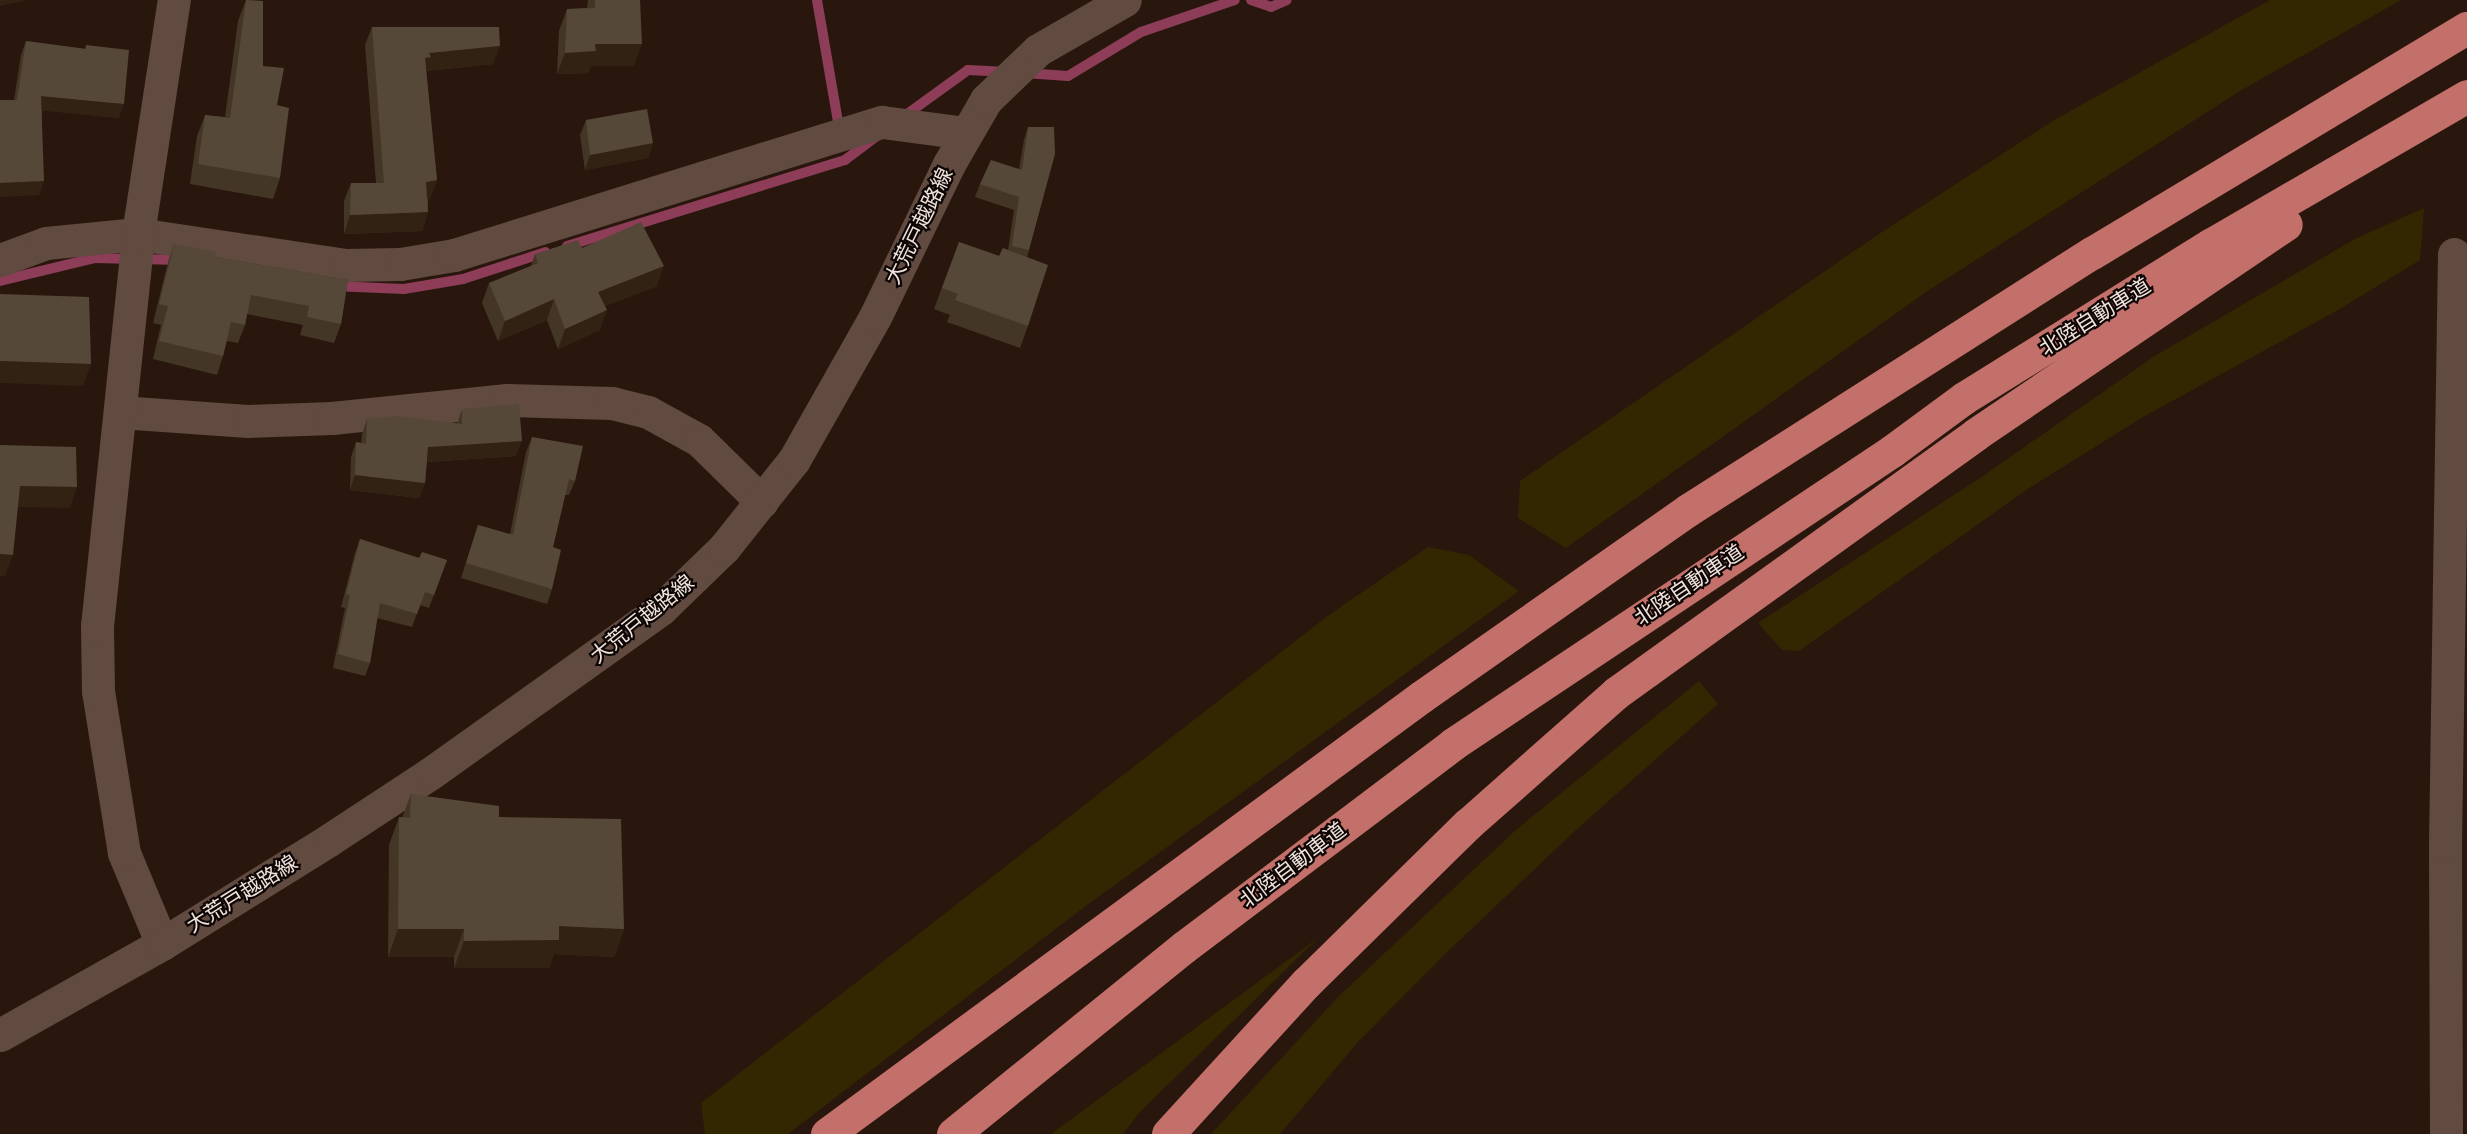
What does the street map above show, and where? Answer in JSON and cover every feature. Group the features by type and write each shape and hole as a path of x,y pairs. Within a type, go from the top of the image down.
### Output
{"highway":[{"path":"827,1134 1172,883 1420,698 1688,510 2102,247 2467,28"},
{"name":"北陸自動車道","path":"953,1134 1184,947 1453,744 1892,451 1964,398 2210,245 2467,96"},
{"name":"北陸自動車道","path":"1168,1134 1306,983 1468,824 1616,693 1976,434 2467,106"},
{"path":"862,1134 1172,883"}],"street":[{"path":"162,944 124,853 98,692 97,626 138,234 174,0"},
{"name":"大荒戸越路線","path":"0,1035 162,944 431,773 616,643 684,586 723,548 794,460 874,317 964,133 986,100 1017,66 1106,4"},
{"path":"0,260 46,243 138,234 346,265 400,264 454,255 882,122 964,133"},
{"path":"2446,1134 2445,844 2454,254"},
{"path":"120,412 248,421 332,417 507,400 612,403 648,412 699,440 762,502"}],"shaded area":[{"path":"2270,0 2401,0 2240,91 1929,290 1566,548 1518,518 1520,481 1876,236 2056,119"},
{"path":"2424,208 2420,260 2338,310 2143,417 2029,488 1799,651 1782,650 1758,623 1986,474 2153,357 2355,239"},
{"path":"1428,547 1469,555 1519,591 1079,911 788,1134 705,1134 701,1103 1329,615"},
{"path":"1699,681 1718,704 1577,829 1444,955 1358,1042 1280,1134 1211,1134 1339,996 1517,829"},
{"path":"1318,938 1139,1113 1123,1134 1051,1134"}],"building":[{"path":"246,0 263,1 263,66 284,68 277,105 289,108 280,178 198,164 205,115 230,118"},
{"path":"595,0 640,0 642,44 595,44 596,51 565,53 567,9 595,8"},
{"path":"372,27 499,27 500,46 429,53 431,57 425,58 437,180 426,182 428,212 350,215 351,183 384,183"},
{"path":"26,41 86,49 86,45 129,50 124,104 41,96 44,181 0,183 0,100 17,100"},
{"path":"647,109 653,143 590,155 586,120"},
{"path":"1028,127 1054,127 1055,154 1029,250 1012,246 1019,197 980,184 991,160 1022,170"},
{"path":"641,222 664,266 598,292 607,310 565,329 554,299 505,321 489,283 538,263 535,254 578,240 582,248"},
{"path":"959,242 999,256 1003,248 1048,265 1028,326 955,300 958,294 942,288"},
{"path":"174,244 216,252 215,257 348,280 341,324 307,317 309,306 251,295 245,325 231,322 223,356 159,341 168,306 159,304"},
{"path":"0,294 89,297 91,364 0,361"},
{"path":"519,404 522,441 428,447 425,483 355,475 356,442 366,444 367,419 397,416 462,424 462,409"},
{"path":"532,437 583,446 575,481 569,479 553,547 561,550 552,589 466,563 478,525 513,535"},
{"path":"0,445 76,447 77,487 20,486 13,555 0,554"},
{"path":"360,539 419,558 422,552 447,560 434,595 425,592 417,614 380,603 370,663 338,654 350,595 346,594"},
{"path":"411,794 499,806 499,817 621,819 624,929 559,926 559,940 464,941 464,929 398,929 399,817 410,818"}],"waterway":[{"path":"817,0 840,133"},
{"path":"1025,73 1068,76 1141,32 1235,0"},
{"path":"1251,0 1271,7 1287,0"},
{"path":"903,117 968,70 1007,72"},
{"path":"567,246 845,160 876,137"},
{"path":"333,286 404,289 463,279 546,252"},
{"path":"0,281 94,258 181,260"}]}
